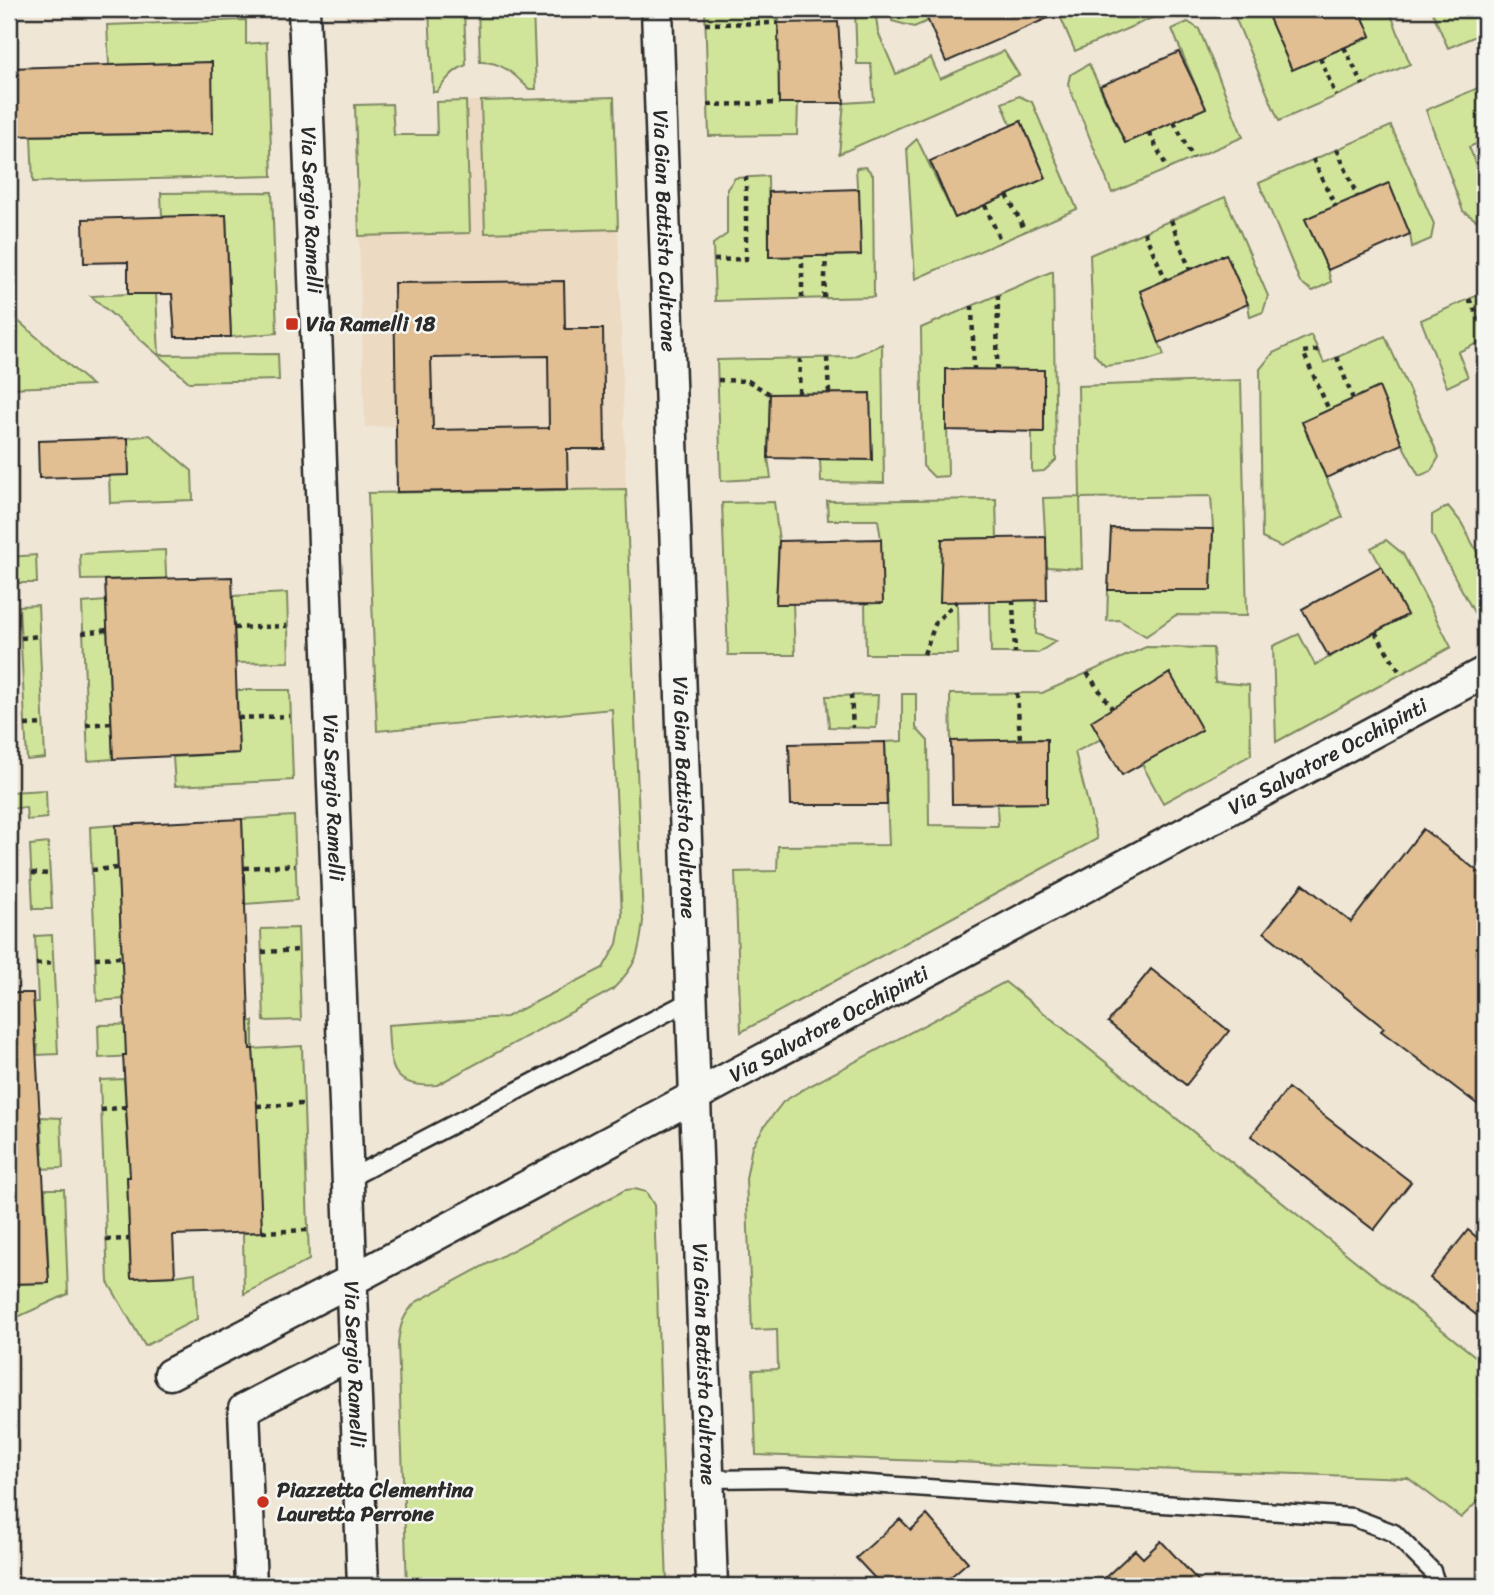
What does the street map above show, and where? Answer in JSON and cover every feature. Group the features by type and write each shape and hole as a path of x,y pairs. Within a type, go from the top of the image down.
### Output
{"street":[{"name":"Via Sergio Ramelli","path":"304,9 363,1586"},
{"name":"Via Gian Battista Cultrone","path":"657,9 712,1586"},
{"name":"Via Salvatore Occhipinti","path":"170,1374 694,1098 1485,672"},
{"path":"251,1586 244,1409 355,1352"}],"lane":[{"path":"348,1179 691,1000"},
{"path":"708,1479 783,1478 1353,1517 1394,1533 1432,1571 1437,1586"}],"path":[{"path":"705,24 778,23"},
{"path":"1344,47 1363,85"},
{"path":"1320,58 1336,96"},
{"path":"1480,87 1485,99"},
{"path":"708,105 779,103"},
{"path":"1174,122 1193,158"},
{"path":"1149,133 1168,169"},
{"path":"1337,149 1357,196"},
{"path":"1313,159 1335,206"},
{"path":"714,260 746,259 746,177"},
{"path":"1007,195 1025,231"},
{"path":"985,205 1001,242"},
{"path":"1171,220 1190,270"},
{"path":"1144,232 1167,280"},
{"path":"824,298 826,255"},
{"path":"802,256 802,298"},
{"path":"997,370 998,295"},
{"path":"1469,299 1485,330"},
{"path":"972,306 974,370"},
{"path":"1318,350 1303,352 1329,410"},
{"path":"1337,357 1353,399"},
{"path":"827,358 829,393"},
{"path":"799,393 800,359"},
{"path":"718,380 748,381 770,394"},
{"path":"1013,600 1015,653"},
{"path":"924,654 936,622 957,601"},
{"path":"234,628 288,626"},
{"path":"82,633 107,631"},
{"path":"1375,632 1401,674"},
{"path":"21,638 39,636"},
{"path":"1087,673 1112,708"},
{"path":"1017,693 1020,739"},
{"path":"851,695 853,728"},
{"path":"238,718 290,716"},
{"path":"86,724 111,723"},
{"path":"25,725 43,724"},
{"path":"244,869 295,865"},
{"path":"92,870 118,868"},
{"path":"32,873 50,874"},
{"path":"262,952 299,950"},
{"path":"95,958 122,957"},
{"path":"36,964 54,964"},
{"path":"257,1106 304,1104"},
{"path":"101,1110 126,1107"},
{"path":"262,1233 308,1230"},
{"path":"106,1240 129,1238"}],"shaded area":[{"path":"614,97 626,489 397,492 396,426 365,427 355,105 392,104 394,135 437,135 436,102"}],"green space":[{"path":"429,9 464,9 466,65 453,73 437,92 433,92"},
{"path":"478,9 533,9 536,89 529,89 501,66 480,62"},
{"path":"705,9 779,9 779,102 798,103 797,135 709,136"},
{"path":"855,9 875,9 878,32 896,74 931,58 940,79 1004,51 1019,75 839,154 844,103 874,101 871,64 857,64"},
{"path":"893,9 923,9 928,21 914,27 892,21"},
{"path":"1057,9 1099,9 1101,13 1112,9 1173,9 1075,51"},
{"path":"1236,9 1266,9 1292,70 1371,36 1359,9 1389,9 1410,64 1279,121 1234,15"},
{"path":"1431,9 1485,9 1485,32 1448,48"},
{"path":"246,20 246,44 267,42 272,176 33,182 31,136 213,133 211,62 109,65 107,25"},
{"path":"1188,22 1199,29 1243,137 1112,193 1068,84 1070,75 1089,64 1125,143 1205,108 1172,29"},
{"path":"1485,85 1485,140 1469,147 1485,185 1485,216 1476,220 1463,211 1426,110"},
{"path":"1019,96 1032,102 1077,209 915,279 907,148 917,139 955,218 1046,178 1021,121 1011,125 1002,103"},
{"path":"614,97 618,229 485,233 481,101"},
{"path":"466,101 470,233 359,236 355,105 392,104 394,135 437,135 436,102"},
{"path":"1391,126 1434,224 1431,239 1412,247 1410,234 1388,183 1305,219 1331,282 1313,291 1300,282 1259,183"},
{"path":"866,167 873,175 874,297 715,301 713,244 727,234 727,189 735,178 768,176 769,257 861,255 856,168"},
{"path":"272,192 277,333 231,337 226,215 162,217 161,193"},
{"path":"1225,197 1268,296 1263,312 1250,317 1248,304 1226,254 1140,291 1164,355 1145,361 1105,366 1094,354 1090,255"},
{"path":"1053,271 1056,460 1044,471 1032,472 1032,432 1044,432 1043,371 946,369 948,476 934,477 923,466 921,328"},
{"path":"1485,292 1485,340 1458,352 1468,377 1447,387 1421,320"},
{"path":"156,294 159,355 278,354 279,380 189,382 91,296"},
{"path":"9,313 92,385 9,388"},
{"path":"1311,335 1324,363 1385,336 1439,457 1431,471 1419,476 1402,444 1379,387 1302,422 1343,517 1281,547 1262,538 1260,369 1273,353"},
{"path":"882,344 884,483 821,482 820,459 872,460 869,393 770,394 768,458 771,478 721,481 717,360 852,357"},
{"path":"1241,380 1247,616 1176,615 1146,636 1119,620 1107,621 1108,590 1211,589 1211,496 1080,498 1082,569 1047,567 1043,498 1080,497 1078,386"},
{"path":"150,435 192,471 193,500 110,503 109,475 128,475 128,438"},
{"path":"626,489 643,921 635,959 612,990 437,1085 409,1083 395,1072 388,1025 506,1017 603,968 617,944 622,916 612,709 377,731 368,493"},
{"path":"996,499 997,538 942,539 957,601 958,654 866,654 865,603 881,539 878,520 828,520 827,501"},
{"path":"774,502 779,541 776,603 793,604 795,655 728,655 722,503"},
{"path":"1448,506 1461,522 1485,567 1483,629 1432,535 1432,515"},
{"path":"1386,540 1403,554 1451,647 1276,742 1273,646 1299,634 1315,665 1407,615 1371,548"},
{"path":"165,550 168,622 152,624 150,579 81,580 80,554"},
{"path":"36,555 37,583 19,583 15,572 9,572 9,557"},
{"path":"287,593 289,662 236,663 233,596"},
{"path":"1036,600 1036,634 1056,641 1038,653 991,653 990,601"},
{"path":"106,601 113,759 88,761 82,603"},
{"path":"38,605 45,758 27,760 19,606"},
{"path":"1146,647 1213,648 1215,682 1249,685 1251,755 1163,803 1142,764 1122,775 1101,739 1075,752 1097,839 741,1032 735,872 777,871 778,846 889,845 885,742 902,741 902,694 916,694 916,728 928,741 929,825 998,826 997,804 1047,803 1047,739 951,741 950,694 1042,693"},
{"path":"237,690 290,690 293,780 175,786 173,757 239,753"},
{"path":"878,695 876,728 829,727 826,696"},
{"path":"46,790 47,818 27,820 26,807 9,809 9,792"},
{"path":"294,816 297,900 245,904 242,819"},
{"path":"116,825 124,999 97,1001 90,827"},
{"path":"48,843 52,909 33,909 30,845"},
{"path":"298,928 301,1020 264,1021 261,929"},
{"path":"52,935 58,1054 37,1055 38,1045 9,1047 9,1004 38,1002 35,936"},
{"path":"1005,982 1485,1364 1485,1494 1461,1518 1408,1478 756,1455 753,1370 778,1369 777,1329 752,1330 746,1179 752,1146 783,1102"},
{"path":"253,1021 253,1049 302,1046 309,1260 244,1294 243,1233 262,1232 253,1050 186,1052 185,1024"},
{"path":"162,1024 164,1054 99,1058 98,1025"},
{"path":"124,1079 128,1148 168,1148 170,1176 127,1177 131,1278 195,1273 197,1319 145,1346 108,1282 100,1080"},
{"path":"41,1117 61,1118 63,1168 9,1170 9,1154 43,1153"},
{"path":"45,1189 64,1189 68,1294 9,1321 9,1284 49,1283"},
{"path":"625,1190 646,1192 654,1205 667,1586 407,1586 398,1343 405,1316 416,1302"}],"building":[{"path":"923,9 1069,9 946,62"},
{"path":"1265,9 1359,9 1371,36 1292,70"},
{"path":"838,22 844,103 779,103 778,23"},
{"path":"1179,52 1206,108 1125,143 1100,86"},
{"path":"212,62 213,133 9,136 9,68"},
{"path":"1021,121 1046,178 955,218 930,161"},
{"path":"1389,183 1410,234 1328,270 1305,219"},
{"path":"859,189 861,255 769,257 769,192"},
{"path":"226,215 231,337 175,337 172,294 128,294 128,262 84,263 83,219"},
{"path":"1226,254 1248,304 1159,343 1140,291"},
{"path":"564,281 565,329 603,329 605,449 567,449 568,489 397,492 394,283","holes":["548,356 549,428 433,430 431,358"]},
{"path":"946,369 1044,370 1044,432 946,430"},
{"path":"1379,387 1402,444 1326,478 1302,422"},
{"path":"870,393 872,460 768,458 770,394"},
{"path":"128,438 129,475 39,478 38,441"},
{"path":"1111,528 1213,529 1211,590 1108,590"},
{"path":"1046,537 1047,600 940,602 942,539"},
{"path":"881,539 883,603 776,604 779,541"},
{"path":"1381,566 1407,615 1329,657 1302,609"},
{"path":"232,577 239,753 113,759 105,580"},
{"path":"1170,673 1202,730 1122,775 1091,721"},
{"path":"1047,739 1047,803 952,804 951,741"},
{"path":"885,742 887,805 791,805 789,744"},
{"path":"242,819 250,1049 253,1049 257,1106 262,1232 173,1235 175,1276 131,1278 127,1177 130,1177 123,1055 126,1055 116,825"},
{"path":"1423,829 1485,877 1485,1110 1381,1031 1384,1028 1264,932 1303,884 1351,922"},
{"path":"1151,969 1229,1031 1186,1085 1108,1022"},
{"path":"9,993 33,993 49,1283 9,1284"},
{"path":"1288,1088 1411,1182 1374,1230 1251,1136"},
{"path":"1468,1230 1485,1244 1485,1322 1430,1278"},
{"path":"927,1515 968,1562 940,1586 882,1586 856,1558 900,1519 911,1530"},
{"path":"1161,1541 1203,1586 1096,1586 1135,1550 1143,1558"}],"place":[{"name":"Via Ramelli 18","path":"292,324"},
{"name":"Piazzetta Clementina Lauretta Perrone","path":"263,1502"}]}
